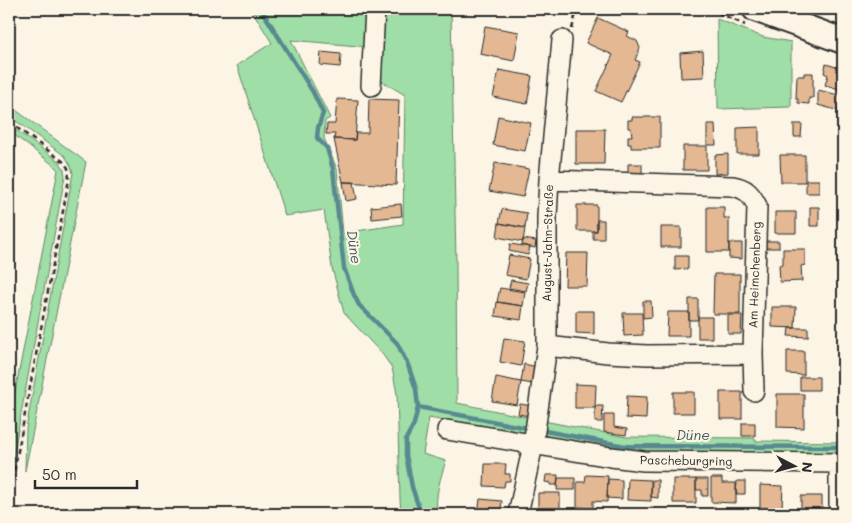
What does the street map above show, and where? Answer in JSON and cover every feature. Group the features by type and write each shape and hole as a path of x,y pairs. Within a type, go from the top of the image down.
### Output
{"main road":[{"path":"755,9 843,41"}],"street":[{"path":"370,86 375,9"},
{"name":"August-Jahn-Straße","path":"533,445 547,346 547,217 562,40"},
{"name":"Am Heimchenberg","path":"549,180 732,186 740,187 748,192 757,206 753,354 754,391"},
{"path":"547,346 647,356 753,354"},
{"name":"Pascheburgring","path":"447,430 644,461 841,463 839,514"},
{"path":"518,514 533,445"}],"path":[{"path":"9,122 64,162 68,168 69,178 9,499"}],"green space":[{"path":"251,9 371,9 369,47 291,40 330,118 325,121 324,138 337,169 343,233 403,224 405,95 380,80 379,9 451,9 457,403 531,418 524,436 429,418 423,454 446,461 437,494 437,514 401,514 397,394 392,368 383,355 344,313 332,268 324,210 285,216 237,65 272,43"},
{"path":"717,19 763,37 791,42 791,107 718,109"},
{"path":"9,105 86,162 25,471 26,429 73,173 65,156 9,116"},
{"path":"9,125 60,162 65,176 9,479 9,423 58,170 9,131"},
{"path":"544,421 626,437 755,438 755,441 843,442 843,457 661,456 548,442 544,436"}],"building":[{"path":"598,18 629,32 627,36 637,41 640,48 635,60 640,62 621,102 596,91 613,55 586,43"},
{"path":"485,26 519,32 514,61 480,54"},
{"path":"703,51 704,77 681,78 680,53"},
{"path":"321,52 341,54 340,67 320,65"},
{"path":"826,64 843,69 843,90 825,85 828,75 824,73"},
{"path":"499,70 532,76 527,104 493,97"},
{"path":"804,73 813,73 813,98 809,98 809,104 798,103 798,99 796,99 797,76 804,76"},
{"path":"818,90 843,96 843,112 818,105"},
{"path":"337,99 358,100 355,140 334,139 335,134 326,134 327,124 335,124"},
{"path":"369,99 399,100 396,185 343,182 334,139 355,140 356,133 368,133"},
{"path":"498,116 531,123 525,151 493,145"},
{"path":"632,117 660,117 660,148 631,148 631,144 628,144 628,136 632,136 631,128 628,128 628,120 632,120"},
{"path":"707,124 715,124 716,145 707,145"},
{"path":"794,124 802,124 801,137 794,137"},
{"path":"759,127 759,154 737,154 737,128"},
{"path":"576,129 605,129 604,164 576,164"},
{"path":"683,146 707,146 707,170 683,170"},
{"path":"728,154 728,173 715,174 715,155"},
{"path":"780,155 805,155 805,182 781,182"},
{"path":"495,163 529,169 523,197 489,191"},
{"path":"628,164 642,164 642,176 628,176"},
{"path":"806,180 819,180 819,193 806,193"},
{"path":"343,182 354,182 357,199 346,201"},
{"path":"401,204 402,216 372,219 371,207"},
{"path":"577,205 597,205 597,231 577,231"},
{"path":"707,207 724,207 724,218 729,218 729,252 707,252"},
{"path":"810,207 819,207 819,226 810,226"},
{"path":"502,209 527,213 525,228 499,223"},
{"path":"775,212 796,212 796,233 775,233"},
{"path":"597,220 604,220 604,239 593,239 593,231 597,231"},
{"path":"499,223 525,228 523,242 497,237"},
{"path":"661,227 681,227 681,247 661,247"},
{"path":"523,239 536,241 535,248 522,245"},
{"path":"762,241 779,241 779,248 762,248"},
{"path":"729,243 742,243 742,259 729,258"},
{"path":"510,244 530,247 528,255 509,251"},
{"path":"783,249 805,249 805,265 801,266 802,281 780,282 779,265 783,264"},
{"path":"841,252 843,252 843,267 840,267"},
{"path":"566,253 588,253 587,286 565,286"},
{"path":"509,255 530,259 526,279 505,275"},
{"path":"675,256 688,256 688,269 675,270"},
{"path":"839,267 843,267 843,288 839,288"},
{"path":"714,274 740,274 740,314 713,314"},
{"path":"511,280 528,283 526,291 509,288"},
{"path":"500,288 525,292 523,306 497,302"},
{"path":"689,299 698,299 698,320 689,320"},
{"path":"643,301 651,301 652,317 643,318"},
{"path":"497,302 523,306 521,320 495,316"},
{"path":"772,307 796,307 795,328 772,327"},
{"path":"843,308 843,341 841,341 841,309"},
{"path":"576,311 594,311 594,334 576,333"},
{"path":"668,312 689,312 689,336 667,336"},
{"path":"623,313 642,313 643,335 624,336"},
{"path":"728,315 742,315 741,334 728,334"},
{"path":"698,317 712,317 712,338 698,338"},
{"path":"789,328 808,328 808,337 788,336"},
{"path":"504,338 525,341 521,366 500,362"},
{"path":"787,351 804,351 804,375 787,374"},
{"path":"839,353 843,353 843,366 839,366"},
{"path":"524,364 537,367 533,384 521,382"},
{"path":"839,371 843,371 843,401 839,401"},
{"path":"496,377 521,382 517,405 492,401"},
{"path":"800,377 819,377 819,390 800,390"},
{"path":"575,384 596,385 595,408 575,408"},
{"path":"673,392 694,392 694,413 673,413"},
{"path":"720,392 742,392 742,419 720,419"},
{"path":"777,394 804,394 804,428 777,427"},
{"path":"627,396 647,397 646,419 626,418"},
{"path":"520,404 532,406 530,416 518,414"},
{"path":"595,406 603,406 602,422 595,422"},
{"path":"839,407 843,407 843,421 839,421"},
{"path":"604,415 614,415 614,427 627,429 626,435 604,432"},
{"path":"742,423 755,423 755,436 742,436"},
{"path":"485,464 506,464 505,474 510,474 510,481 505,481 504,487 484,486"},
{"path":"546,475 558,475 557,485 550,485 551,483 545,482"},
{"path":"586,475 608,476 607,502 593,501 593,508 577,507 577,482 585,482"},
{"path":"558,478 575,478 575,490 557,490"},
{"path":"711,478 722,478 722,483 736,483 736,503 711,502"},
{"path":"608,479 622,480 622,499 607,498"},
{"path":"628,479 651,480 651,501 627,500"},
{"path":"673,479 696,479 696,503 673,503"},
{"path":"696,479 708,479 708,496 702,496 702,490 696,490"},
{"path":"652,480 658,480 658,498 651,497"},
{"path":"737,481 745,481 745,494 736,494"},
{"path":"760,485 783,486 782,508 760,508"},
{"path":"538,493 560,493 560,514 538,514"},
{"path":"801,496 822,496 822,514 801,514"},
{"path":"480,499 502,501 500,514 478,514"}],"waterway":[{"name":"Düne","path":"261,9 313,92 323,113 317,138 327,148 333,169 344,268 354,295 359,305 397,343 408,365 416,389 418,407 414,424 406,439 406,455 412,487 421,514"},
{"name":"Düne","path":"418,407 527,428"},
{"name":"Düne","path":"545,431 625,446 843,447"}]}
